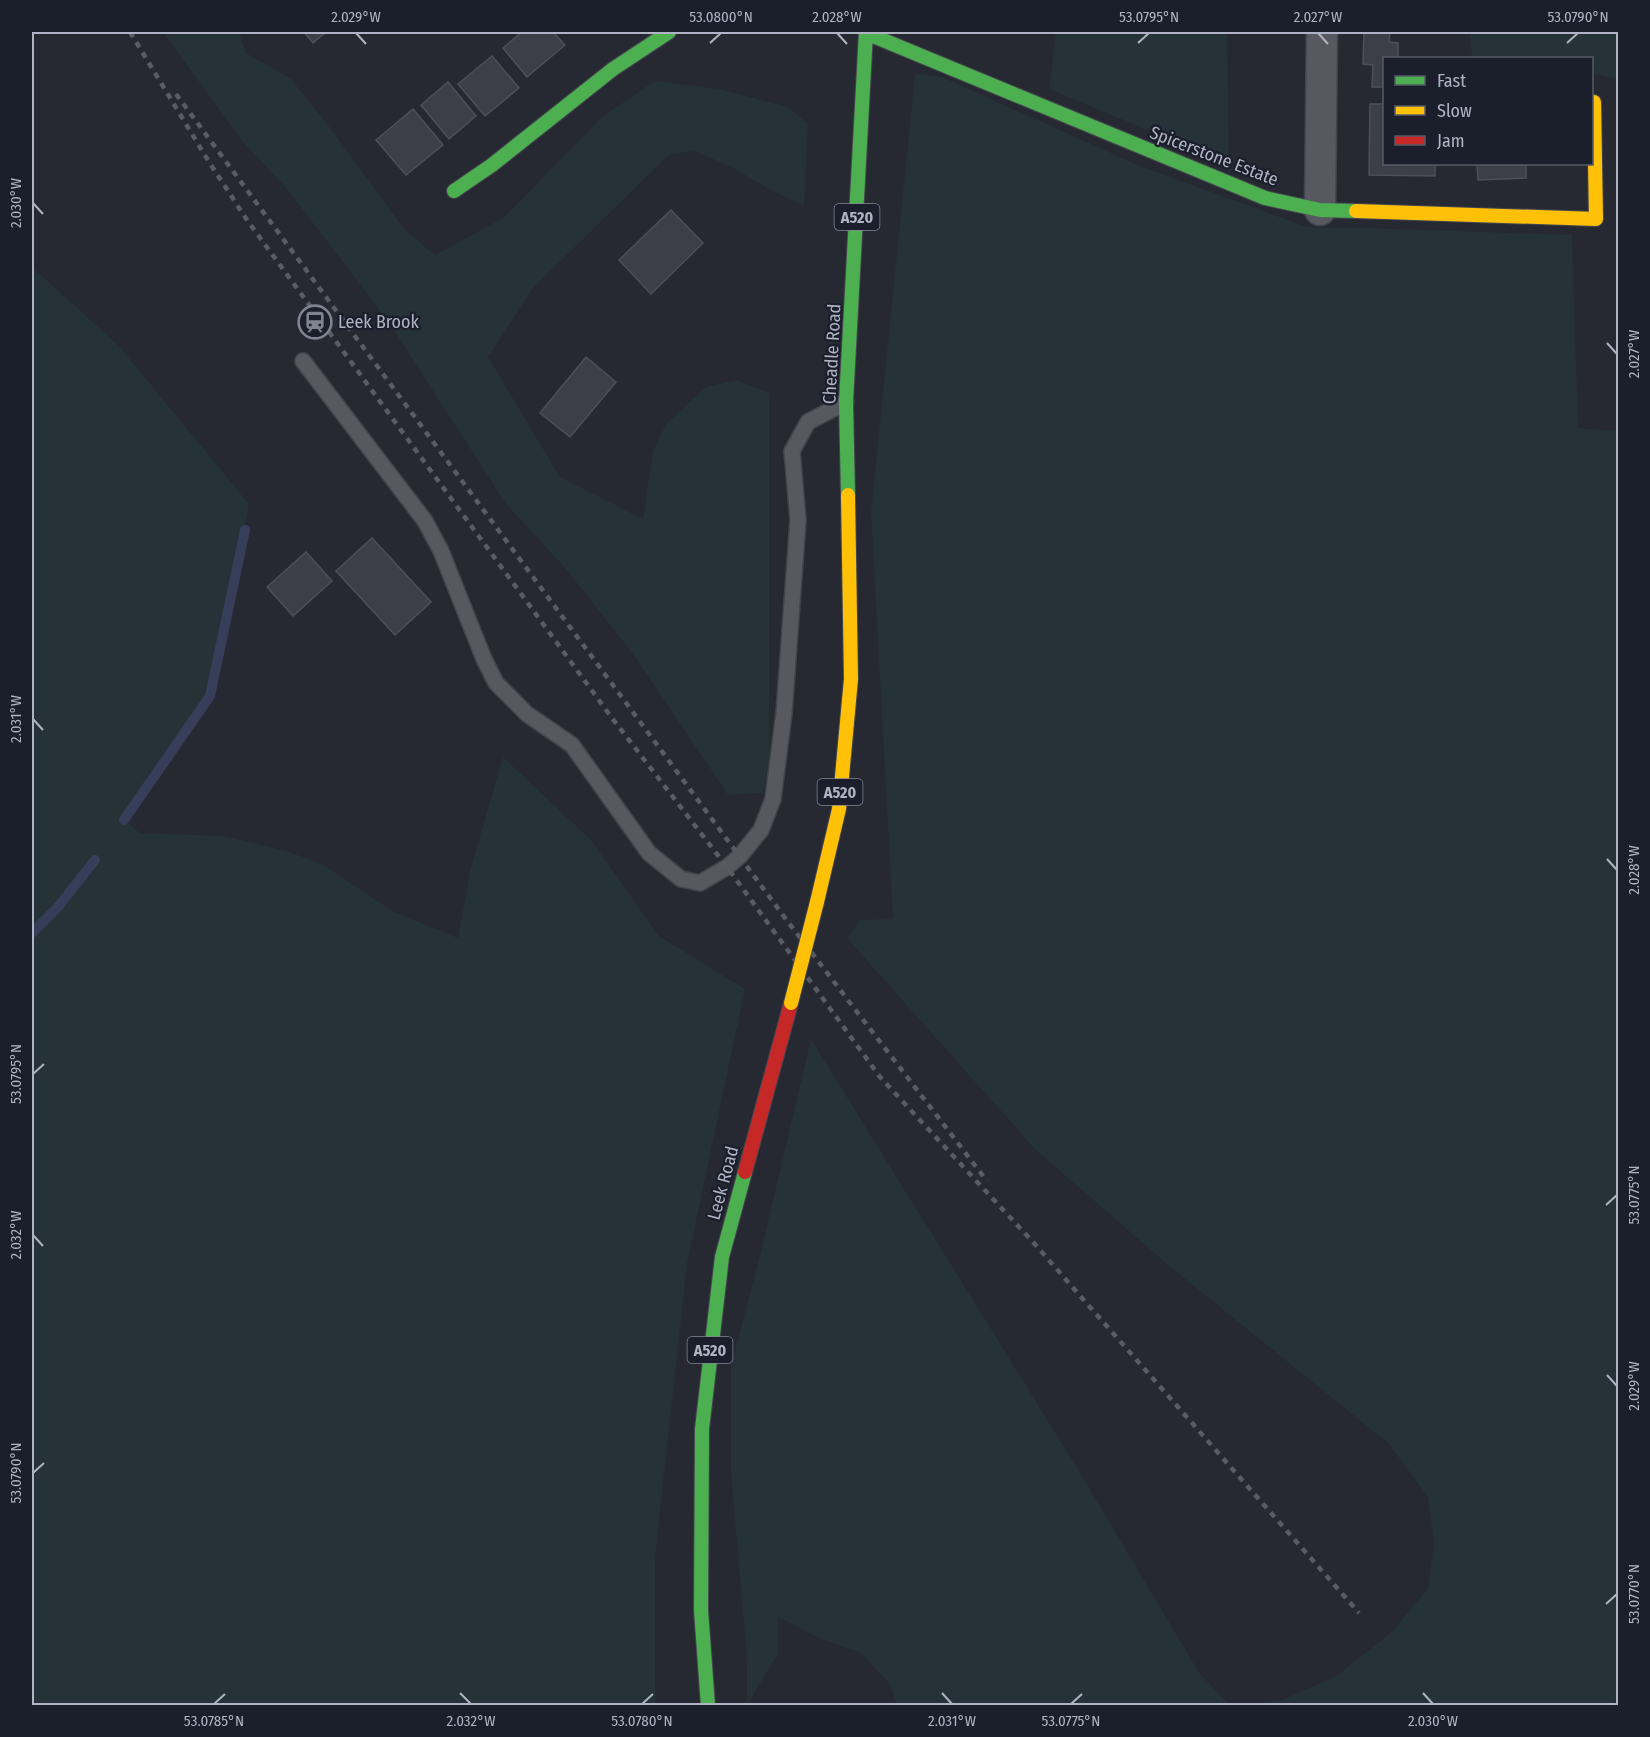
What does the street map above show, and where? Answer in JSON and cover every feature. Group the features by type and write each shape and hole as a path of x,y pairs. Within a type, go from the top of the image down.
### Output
{"main road":[{"path":"454,191 492,165 613,69 669,32"},
{"name":"Spicerstone Estate","path":"866,32 1265,198 1320,210 1596,219 1594,102"},
{"name":"Cheadle Road","path":"850,679 846,402 866,32"},
{"name":"Leek Road","path":"708,1706 701,1610 702,1429 722,1257 791,1003 839,809 850,679"}],"street":[{"path":"1320,210 1322,32"}],"lane":[{"path":"303,361 425,522 441,551 484,659 496,683 527,714 572,745 650,853 681,879 700,883 727,867 740,856 761,830 773,799 784,713 798,520 792,451 808,422 846,402"}],"shaded area":[{"path":"163,32 239,32 246,53 291,79 328,125 405,230 435,255 503,218 603,116 655,81 719,89 788,107 808,124 804,206 735,169 695,151 670,154 533,288 488,357 560,477 643,519 653,451 666,424 706,387 736,380 769,393 769,764 763,793 728,795 633,654 566,569 506,504 388,321 287,189 243,142"},
{"path":"1056,32 1227,32 1229,164 1049,89"},
{"path":"1470,32 1618,32 1618,79 1593,74 1593,57 1472,57"},
{"path":"915,74 942,77 1140,166 1307,227 1572,235 1578,428 1618,431 1618,1697 1612,1705 1249,1705 1282,1700 1335,1677 1393,1631 1428,1588 1434,1544 1428,1497 1389,1444 1168,1265 1035,1149 847,938 860,920 893,919 871,512"},
{"path":"32,267 119,346 249,504 210,696 124,820 140,833 224,836 290,852 323,865 394,912 458,938 470,871 503,757 591,840 659,936 745,989 687,1264 655,1557 655,1705 32,1705"},
{"path":"811,1039 1076,1466 1200,1674 1230,1705 897,1705 890,1684 861,1653 821,1639 778,1617 778,1654 747,1705 747,1659 731,1473 731,1367"}],"building":[{"path":"304,32 326,32 313,43"},
{"path":"522,32 553,32 565,45 527,77 503,48"},
{"path":"1364,32 1390,32 1389,42 1398,43 1398,57 1383,57 1383,87 1372,87 1373,65 1363,64"},
{"path":"492,56 519,88 485,116 458,84"},
{"path":"448,82 476,116 449,139 421,105"},
{"path":"1370,104 1383,104 1383,165 1435,165 1435,176 1369,175"},
{"path":"413,109 443,145 406,175 376,140"},
{"path":"1477,165 1526,165 1526,178 1478,180"},
{"path":"671,210 703,243 651,294 619,260"},
{"path":"586,357 616,382 570,437 540,413"},
{"path":"372,538 431,602 395,635 336,571"},
{"path":"306,552 332,581 293,616 267,587"}],"waterway":[{"path":"124,820 210,696 245,530"},
{"path":"32,933 58,907 95,860"}],"railway":[{"path":"130,32 247,220 612,718 727,867 880,1077 1032,1241 1359,1613"},
{"path":"176,94 788,922 987,1181"}],"traffic: fast":[{"path":"454,191 492,165 613,69 669,32"},
{"path":"848,495 846,402 866,32"},
{"path":"866,33 1265,198 1320,210 1356,211"},
{"path":"708,1706 701,1610 702,1429 722,1257 745,1172"}],"traffic: slow":[{"path":"1356,211 1596,219 1594,102"},
{"path":"817,902 839,809 851,679 848,495"},
{"path":"791,1003 817,902"}],"traffic: jam":[{"path":"745,1172 791,1003"}],"place":[{"name":"Leek Brook","path":"315,322"}]}
